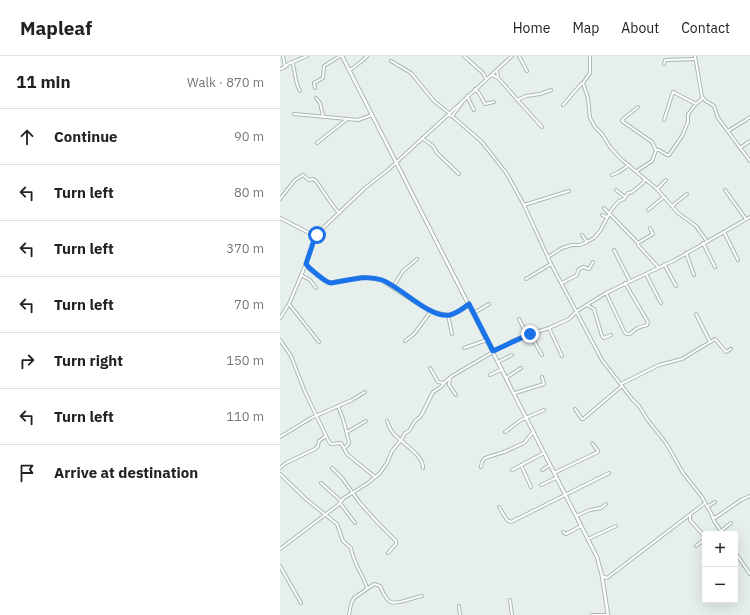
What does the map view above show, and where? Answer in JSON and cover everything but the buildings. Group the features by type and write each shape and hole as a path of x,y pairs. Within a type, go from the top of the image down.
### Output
{"street":[{"path":"283,56 286,65"},
{"path":"280,69 307,56"},
{"path":"315,88 314,83 323,78 324,66 341,56 350,70 597,557 608,611 607,615 592,615"},
{"path":"350,70 367,56"},
{"path":"464,56 483,73 486,79"},
{"path":"280,318 289,304 302,275 317,235 339,213 512,56"},
{"path":"519,56 526,71"},
{"path":"563,105 590,73 590,56"},
{"path":"695,56 702,95 707,102 714,106 718,118 750,161"},
{"path":"664,64 665,60 695,59"},
{"path":"391,61 411,73 434,101 490,151 507,174 524,205 551,264 562,282 602,360 639,406 707,507 721,531"},
{"path":"292,62 296,83 300,91"},
{"path":"496,70 498,78"},
{"path":"483,73 498,78 542,127"},
{"path":"583,82 588,98 589,115 595,127 610,147 657,189 681,216 696,226 706,240"},
{"path":"475,89 479,92 485,104 494,102"},
{"path":"517,100 526,96 540,94 551,90"},
{"path":"664,120 673,92 696,104"},
{"path":"467,96 474,110"},
{"path":"452,116 467,96"},
{"path":"316,98 320,103 323,116"},
{"path":"656,150 659,150 667,155 669,154 682,137 688,122 688,115 696,104 704,98"},
{"path":"636,171 652,161 656,150 652,142 622,121 638,107"},
{"path":"294,114 358,120 372,115"},
{"path":"728,131 750,116"},
{"path":"317,143 346,119"},
{"path":"422,138 433,146 437,153 459,174"},
{"path":"740,148 750,140"},
{"path":"612,175 629,165"},
{"path":"280,199 295,180 304,175 309,180 313,179 316,181 328,197 331,204 339,213"},
{"path":"548,257 562,248 587,242 594,238 600,231 616,203 643,183 645,179"},
{"path":"657,189 666,180"},
{"path":"616,190 625,197"},
{"path":"725,190 746,219"},
{"path":"524,205 569,191"},
{"path":"672,206 687,194"},
{"path":"648,210 664,197"},
{"path":"604,208 638,243 638,245 658,267"},
{"path":"602,215 607,218"},
{"path":"280,549 326,516 353,492 374,477 387,463 392,451 405,433 409,431 415,420 420,417 434,392 450,378 493,351 528,334 549,328 569,319 577,311 606,293 686,253 706,240 724,232 750,217"},
{"path":"280,218 311,234 317,235"},
{"path":"638,243 653,234 650,228"},
{"path":"724,232 738,260"},
{"path":"311,234 314,240"},
{"path":"582,235 587,242"},
{"path":"703,242 715,267"},
{"path":"614,250 630,281"},
{"path":"686,253 694,275"},
{"path":"393,287 403,271 417,259"},
{"path":"562,282 577,275 578,270 583,267 589,268 593,262"},
{"path":"306,264 309,269 328,283 366,277 382,280 431,311 448,315 453,314 469,304"},
{"path":"526,279 551,264"},
{"path":"664,264 676,286"},
{"path":"304,269 309,269"},
{"path":"646,274 661,303"},
{"path":"302,275 310,280 316,288"},
{"path":"606,293 625,333 632,333 636,329 647,325 648,322 625,283"},
{"path":"289,304 319,342"},
{"path":"474,313 489,304"},
{"path":"587,305 594,308 602,336 604,338 611,335"},
{"path":"405,341 414,334 431,311"},
{"path":"696,314 710,342"},
{"path":"448,315 452,334"},
{"path":"520,319 542,355"},
{"path":"549,328 562,356"},
{"path":"280,340 291,356 305,392 330,444 340,443 347,454 374,477"},
{"path":"464,348 487,340"},
{"path":"575,409 583,420 621,385 659,365 682,359 710,342 716,340 726,352 731,349"},
{"path":"498,362 512,355"},
{"path":"430,368 438,382 444,383"},
{"path":"506,378 521,368"},
{"path":"490,375 502,369"},
{"path":"515,393 544,384 542,377"},
{"path":"450,378 449,385 456,395"},
{"path":"280,437 316,416 364,392"},
{"path":"338,406 349,444 344,448"},
{"path":"505,432 521,420 544,410"},
{"path":"346,432 366,421"},
{"path":"387,422 394,435 420,459 423,468"},
{"path":"481,467 485,458 504,452 524,443 533,432"},
{"path":"280,468 288,461 316,449 318,442 326,436"},
{"path":"554,473 598,452 592,443"},
{"path":"512,470 544,453"},
{"path":"521,465 531,487"},
{"path":"542,470 550,465"},
{"path":"332,468 342,478 361,504 396,541 396,544 388,553"},
{"path":"499,507 507,520 511,522 609,473"},
{"path":"280,474 307,500 337,524 343,541 351,548 352,557 361,571 367,588"},
{"path":"541,485 556,478"},
{"path":"322,483 341,502 355,523"},
{"path":"713,518 750,496"},
{"path":"707,507 715,502"},
{"path":"576,516 590,510 601,508 606,504"},
{"path":"603,581 704,504"},
{"path":"690,515 690,520"},
{"path":"685,519 690,520 702,534"},
{"path":"724,531 731,523"},
{"path":"563,532 563,534 566,534 581,526"},
{"path":"588,539 616,526"},
{"path":"696,546 702,541"},
{"path":"738,556 750,574"},
{"path":"280,566 301,603"},
{"path":"602,576 606,578"},
{"path":"349,615 354,598 374,584 379,585 388,601 391,602 398,602 422,596"},
{"path":"510,600 512,615"},
{"path":"459,606 460,615"}],"route":[{"path":"317,235 306,264 309,269 328,283 363,277 382,280 433,312 448,315 453,314 469,304 493,351 530,334"}]}
